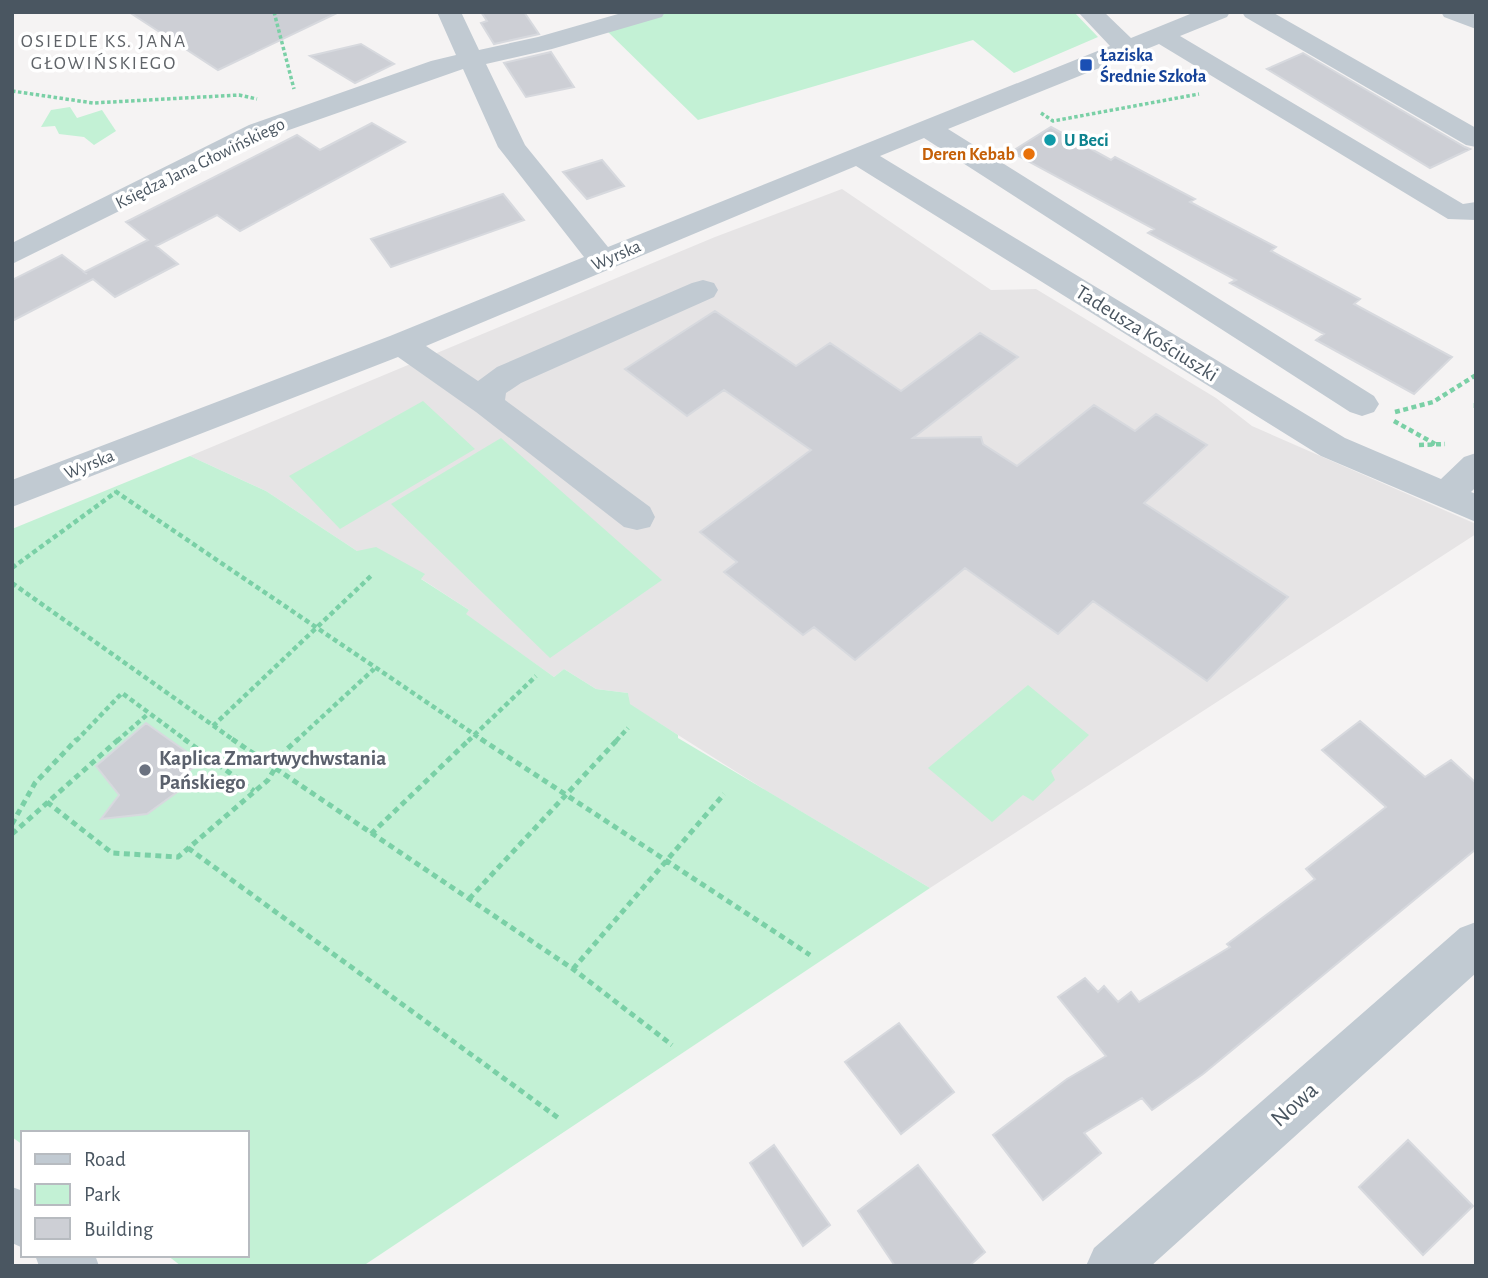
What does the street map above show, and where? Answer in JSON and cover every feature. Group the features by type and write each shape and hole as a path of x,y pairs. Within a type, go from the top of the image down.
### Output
{"street":[{"path":"449,12 512,147 602,260"},
{"name":"Księdza Jana Głowińskiego","path":"12,255 302,111 440,66 473,61 653,12"},
{"path":"1090,12 1128,49"},
{"name":"Wyrska","path":"12,494 401,344 858,155 1218,12"},
{"path":"1254,12 1476,139"},
{"path":"1452,12 1476,22"},
{"path":"1161,35 1458,213 1476,211"},
{"path":"927,128 1372,409"},
{"name":"Tadeusza Kościuszki","path":"858,155 1333,447 1460,503"},
{"path":"488,404 489,388 509,375 703,290"},
{"path":"401,344 488,404 637,517"},
{"path":"1460,503 1476,466"},
{"name":"Nowa","path":"1112,1266 1476,943"}],"path":[{"path":"274,12 302,111"},
{"path":"1011,94 1053,121 1245,86"},
{"path":"12,90 93,103 239,95 302,111"},
{"path":"1372,409 1433,402 1476,375"},
{"path":"1476,403 1476,410"},
{"path":"1390,419 1437,444"},
{"path":"95,461 116,492 374,669 810,955"},
{"path":"12,568 116,492"},
{"path":"213,726 372,575"},
{"path":"12,583 274,769 573,969 672,1045"},
{"path":"47,802 112,853 178,857 268,780 286,750 374,669"},
{"path":"371,834 536,676"},
{"path":"12,824 35,783 122,693 254,791"},
{"path":"12,834 149,713"},
{"path":"468,899 628,728"},
{"path":"573,969 724,794"},
{"path":"188,848 561,1120"}],"shaded area":[{"path":"842,189 991,290 1036,289 1216,398 1252,426 1476,524 1476,534 930,888 765,790 629,704 628,693 596,689 564,669 554,677 465,614 469,610 420,578 424,575 357,551 266,491 190,456 715,237"}],"green space":[{"path":"666,12 1074,12 1098,37 1014,73 973,40 698,120 607,31"},
{"path":"70,107 77,118 102,110 116,131 94,145 84,137 59,134 55,126 41,127 51,110"},
{"path":"423,401 475,449 340,529 289,476"},
{"path":"501,438 662,580 550,658 391,504"},
{"path":"190,456 266,491 357,551 376,547 425,574 421,579 469,610 466,614 554,677 564,669 596,689 628,693 630,704 678,735 678,738 930,888 363,1266 181,1266 170,1257 248,1257 248,1131 21,1131 21,1144 12,1137 12,529"},
{"path":"1028,685 1089,735 1051,771 1055,780 1033,801 1023,795 992,822 928,768"}],"building":[{"path":"129,12 339,12 218,70"},
{"path":"481,12 524,12 539,34 494,44 481,23 487,21"},
{"path":"361,44 394,64 355,83 310,56"},
{"path":"551,52 574,87 526,97 504,63"},
{"path":"1303,53 1470,149 1430,168 1267,69"},
{"path":"372,123 405,142 240,231 217,215 156,246 178,264 115,297 93,279 12,321 12,280 62,255 84,272 148,240 126,222 297,135 320,150"},
{"path":"1051,127 1111,160 1115,157 1195,199 1190,202 1276,247 1271,251 1360,299 1354,304 1452,357 1414,394 1316,340 1324,334 1230,283 1236,280 1148,233 1154,229 1011,152"},
{"path":"602,160 624,186 587,199 563,172"},
{"path":"503,194 524,220 391,267 371,239"},
{"path":"715,311 796,366 830,343 901,391 980,333 1018,357 913,438 981,437 983,444 1017,466 1094,405 1135,431 1156,414 1207,445 1144,503 1288,597 1207,681 1093,601 1058,634 965,568 855,660 814,627 803,635 724,572 737,562 700,532 811,450 724,390 687,416 625,369"},
{"path":"1360,721 1425,777 1451,760 1476,783 1476,849 1203,1074 1152,1110 1142,1098 1084,1133 1101,1153 1043,1200 993,1135 1067,1079 1106,1056 1058,997 1085,978 1098,992 1104,986 1118,1002 1131,992 1139,1002 1230,947 1227,944 1315,879 1306,869 1386,807 1322,750"},
{"name":"Kaplica Zmartwychwstania Pańskiego","path":"146,723 201,762 186,773 191,782 147,814 101,819 119,795 96,766"},
{"path":"899,1023 954,1092 901,1134 845,1062"},
{"path":"1408,1140 1473,1206 1423,1255 1359,1187"},
{"path":"774,1145 830,1225 803,1246 750,1163"},
{"path":"918,1165 985,1252 969,1266 895,1266 858,1211"}],"place":[{"name":"Łaziska Średnie Szkoła","path":"1086,65"},
{"name":"U Beci","path":"1050,140"},
{"name":"Deren Kebab","path":"1029,154"},
{"name":"Kaplica Zmartwychwstania Pańskiego","path":"145,770"}],"district":[{"name":"OSIEDLE KS. JANA GŁOWIŃSKIEGO","path":"104,51"}]}
